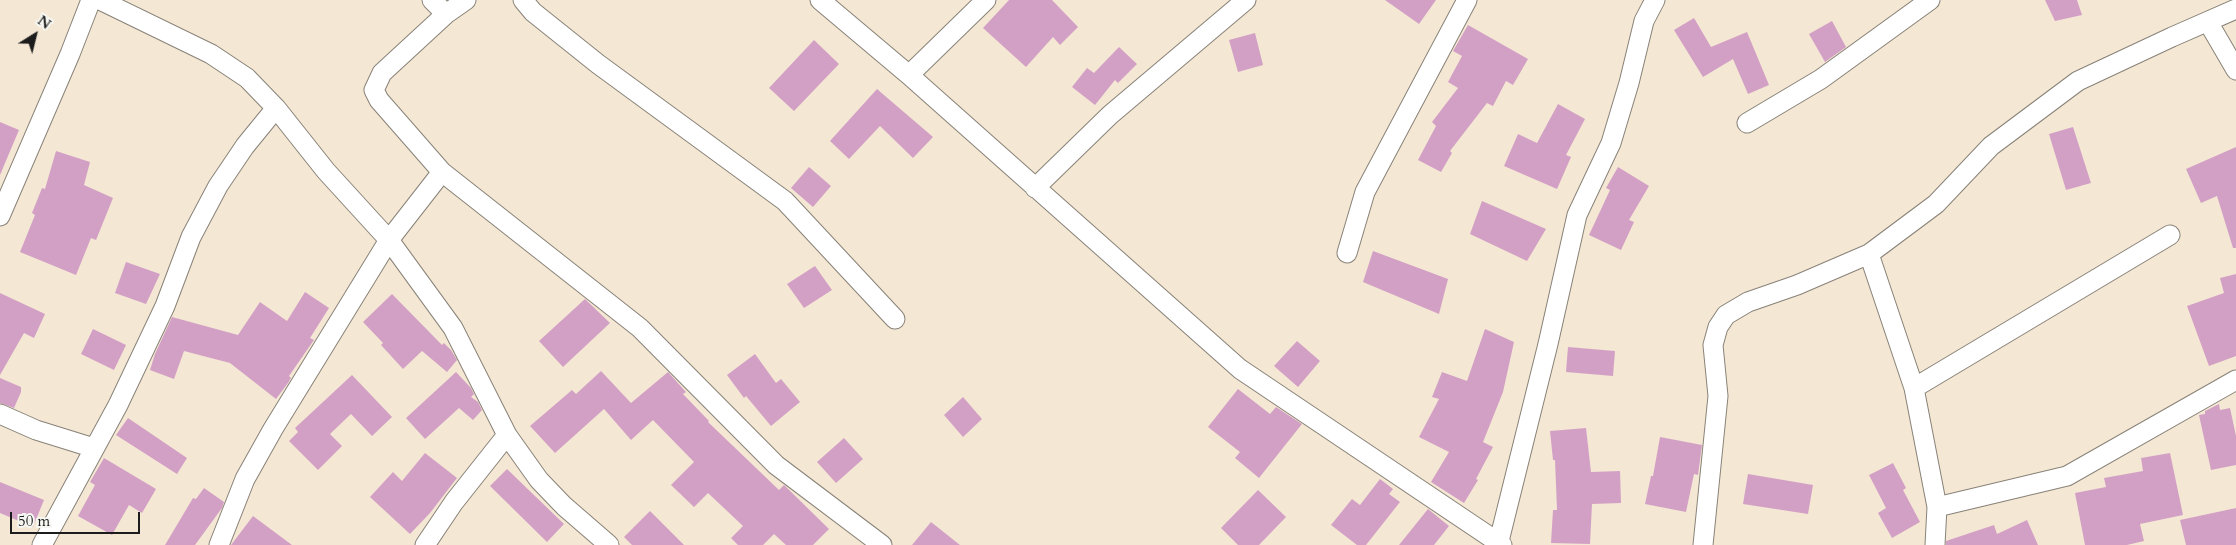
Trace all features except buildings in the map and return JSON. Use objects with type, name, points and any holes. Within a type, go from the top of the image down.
[{"type":"street","points":[[0,216],[70,54],[91,0]]},
{"type":"street","points":[[100,0],[210,54],[247,78],[276,108],[326,171],[389,240],[453,328],[507,435],[539,480],[564,506],[609,545]]},
{"type":"street","points":[[432,0],[446,14]]},
{"type":"street","points":[[466,0],[446,14],[382,73],[374,90],[379,100],[442,172],[640,328],[776,465],[882,545]]},
{"type":"street","points":[[523,0],[533,12],[598,64],[785,201],[895,319]]},
{"type":"street","points":[[820,0],[910,75],[1240,369],[1500,544],[1577,215],[1611,143],[1629,84],[1644,21],[1655,0]]},
{"type":"street","points":[[910,75],[986,0]]},
{"type":"street","points":[[1035,188],[1110,115],[1246,0]]},
{"type":"street","points":[[1346,252],[1365,192],[1401,121],[1467,0]]},
{"type":"street","points":[[1746,123],[1821,79],[1930,0]]},
{"type":"street","points":[[1703,545],[1718,396],[1713,345],[1718,327],[1726,315],[1748,302],[1797,285],[1869,254],[1936,204],[1992,146],[2078,81],[2172,36],[2236,9]]},
{"type":"street","points":[[2208,22],[2236,70]]},
{"type":"street","points":[[42,545],[118,405],[165,306],[191,237],[218,186],[245,146],[276,108]]},
{"type":"street","points":[[219,545],[245,479],[273,430],[389,240],[442,172]]},
{"type":"street","points":[[1914,388],[2170,235]]},
{"type":"street","points":[[1869,254],[1914,388],[1937,507],[1935,545]]},
{"type":"street","points":[[1937,507],[2067,476],[2236,380]]},
{"type":"street","points":[[0,414],[36,430],[94,448]]},
{"type":"street","points":[[425,545],[454,502],[507,435]]}]
